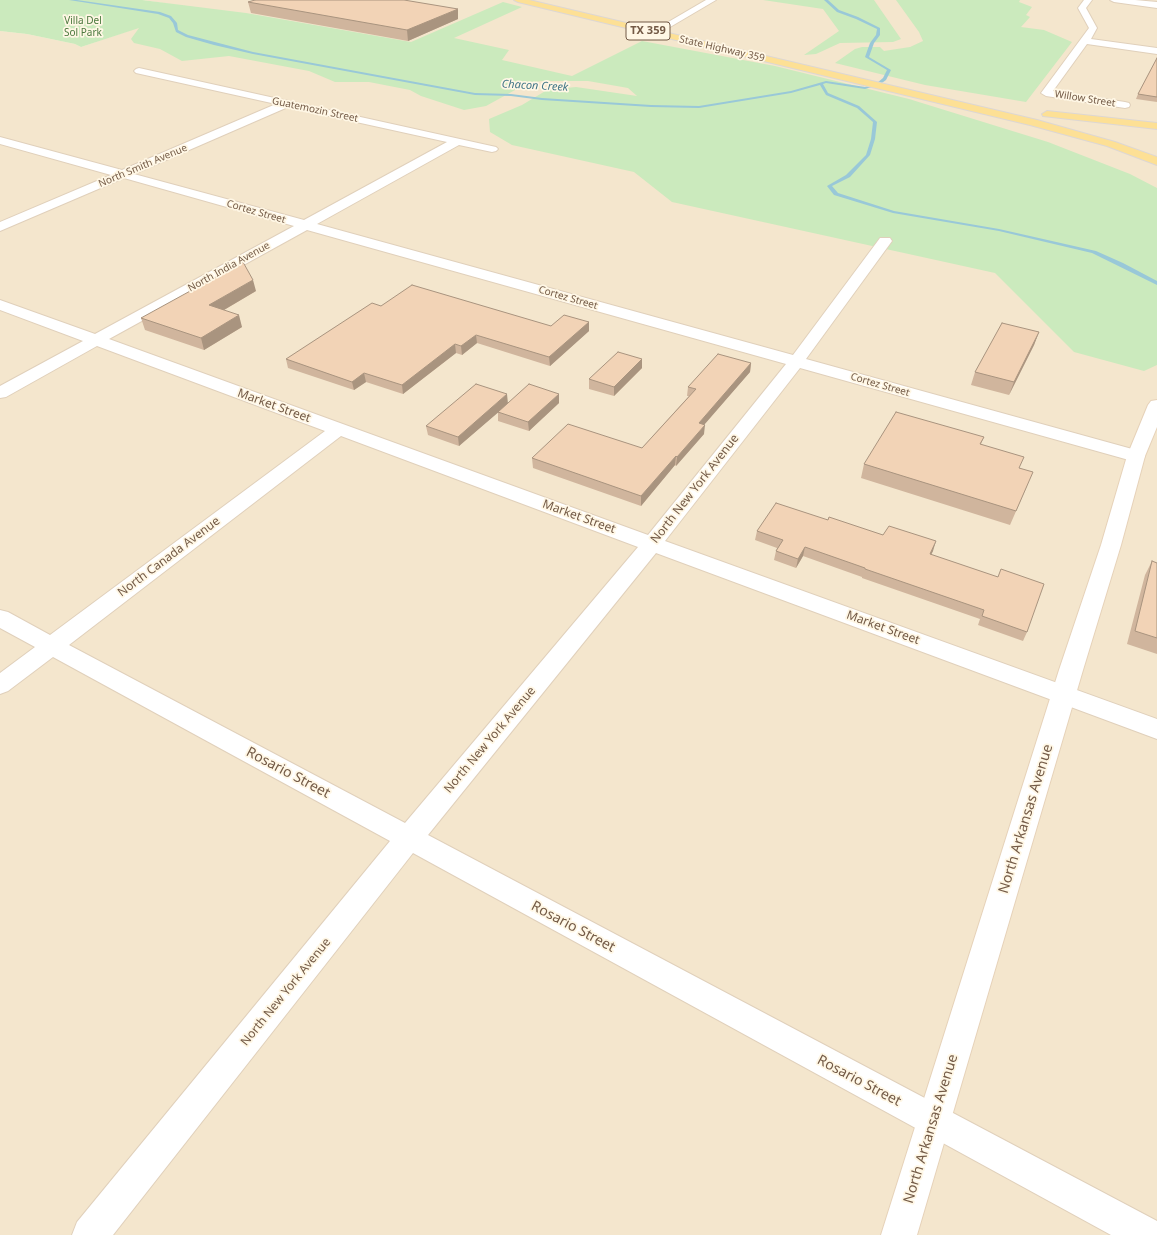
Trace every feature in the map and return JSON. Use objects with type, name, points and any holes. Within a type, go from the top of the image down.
[{"type":"main road","name":"State Highway 359","points":[[518,0],[779,62],[907,90]]},
{"type":"main road","name":"State Highway 359","points":[[546,0],[789,58],[907,90]]},
{"type":"main road","points":[[907,90],[986,100]]},
{"type":"main road","points":[[907,90],[1032,112],[1157,126]]},
{"type":"main road","points":[[907,90],[1023,113],[1086,123],[1157,130]]},
{"type":"main road","points":[[907,90],[1111,144],[1157,161]]},
{"type":"main road","points":[[907,90],[1061,137],[1140,167]]},
{"type":"main road","points":[[1039,108],[1157,118]]},
{"type":"street","points":[[662,28],[712,0]]},
{"type":"street","points":[[1088,0],[1082,8],[1093,28],[1085,41],[1157,51]]},
{"type":"street","points":[[1114,0],[1157,5]]},
{"type":"street","name":"Willow Street","points":[[1085,41],[1046,93],[1125,105]]},
{"type":"street","name":"Guatemozin Street","points":[[139,72],[492,149]]},
{"type":"street","name":"North Smith Avenue","points":[[0,227],[286,104]]},
{"type":"street","name":"Cortez Street","points":[[0,140],[1136,456]]},
{"type":"street","name":"North India Avenue","points":[[0,393],[458,141]]},
{"type":"street","name":"North New York Avenue","points":[[90,1235],[409,838],[652,544],[796,362],[884,241]]},
{"type":"street","name":"Market Street","points":[[0,305],[1157,729]]},
{"type":"street","name":"North Arkansas Avenue","points":[[899,1235],[1063,694],[1111,545],[1136,456],[1157,405]]},
{"type":"street","name":"North Canada Avenue","points":[[0,685],[339,429]]},
{"type":"street","name":"Rosario Street","points":[[0,618],[1147,1235]]},
{"type":"shaded area","points":[[142,0],[1157,0],[1157,1235],[0,1235],[0,31],[27,34],[75,44],[81,47],[170,17],[227,12]]},
{"type":"green space","name":"Villa Del Sol Park","points":[[0,0],[142,0],[246,13],[411,42],[503,2],[522,7],[454,38],[509,50],[502,60],[572,76],[642,41],[775,66],[909,99],[1048,142],[1130,174],[1157,188],[1157,365],[1144,371],[1074,352],[995,273],[672,202],[634,172],[512,145],[490,132],[489,119],[522,105],[547,90],[576,87],[637,96],[628,88],[588,81],[541,81],[526,84],[486,106],[464,110],[421,96],[410,90],[369,82],[335,82],[309,71],[229,56],[182,61],[160,49],[134,43],[131,39],[139,28],[81,47],[75,44],[27,34],[0,31]]},
{"type":"green space","points":[[763,0],[874,0],[901,39],[893,42],[840,43],[816,54],[804,55],[839,31],[823,9]]},
{"type":"green space","points":[[896,0],[1020,0],[1019,2],[1032,7],[1026,15],[1030,17],[1021,27],[1044,30],[1072,42],[1026,102],[925,85],[835,63],[855,49],[862,47],[880,47],[884,51],[910,47],[923,41],[919,32]]},
{"type":"building","points":[[255,0],[404,0],[458,9],[407,30],[248,2]]},
{"type":"building","points":[[1157,58],[1157,97],[1138,94]]},
{"type":"building","points":[[243,262],[253,280],[209,305],[239,315],[201,338],[141,318]]},
{"type":"building","points":[[412,285],[551,326],[564,315],[589,322],[549,357],[476,335],[461,346],[455,344],[402,385],[364,373],[352,382],[286,359],[372,303],[381,306]]},
{"type":"building","points":[[1002,323],[1039,332],[1014,382],[975,372]]},
{"type":"building","points":[[618,352],[642,359],[614,387],[589,379]]},
{"type":"building","points":[[718,354],[751,363],[699,423],[705,425],[641,496],[532,458],[568,424],[642,448],[696,389],[688,387]]},
{"type":"building","points":[[476,384],[507,394],[458,437],[426,426]]},
{"type":"building","points":[[529,384],[559,394],[528,422],[498,412]]},
{"type":"building","points":[[896,412],[984,437],[980,444],[1024,457],[1019,468],[1033,472],[1016,511],[864,464]]},
{"type":"building","points":[[776,503],[828,520],[829,517],[883,535],[889,526],[936,541],[930,554],[998,577],[1001,569],[1044,584],[1027,632],[982,616],[984,610],[805,547],[798,559],[776,551],[783,540],[757,531]]},
{"type":"building","points":[[1152,561],[1157,563],[1157,638],[1135,631]]},
{"type":"waterway","name":"Chacon Creek","points":[[71,0],[159,13],[170,17],[175,23],[177,31],[187,36],[214,44],[253,53],[475,94],[511,95],[542,99],[651,106],[699,107],[791,92],[826,82],[865,88],[878,84],[885,79],[889,70],[867,57],[872,43],[878,35],[879,29],[857,18],[838,11],[826,0]]},
{"type":"waterway","points":[[821,84],[827,94],[858,107],[875,122],[873,139],[868,155],[848,176],[829,186],[836,194],[893,212],[999,230],[1094,252],[1157,283]]}]
